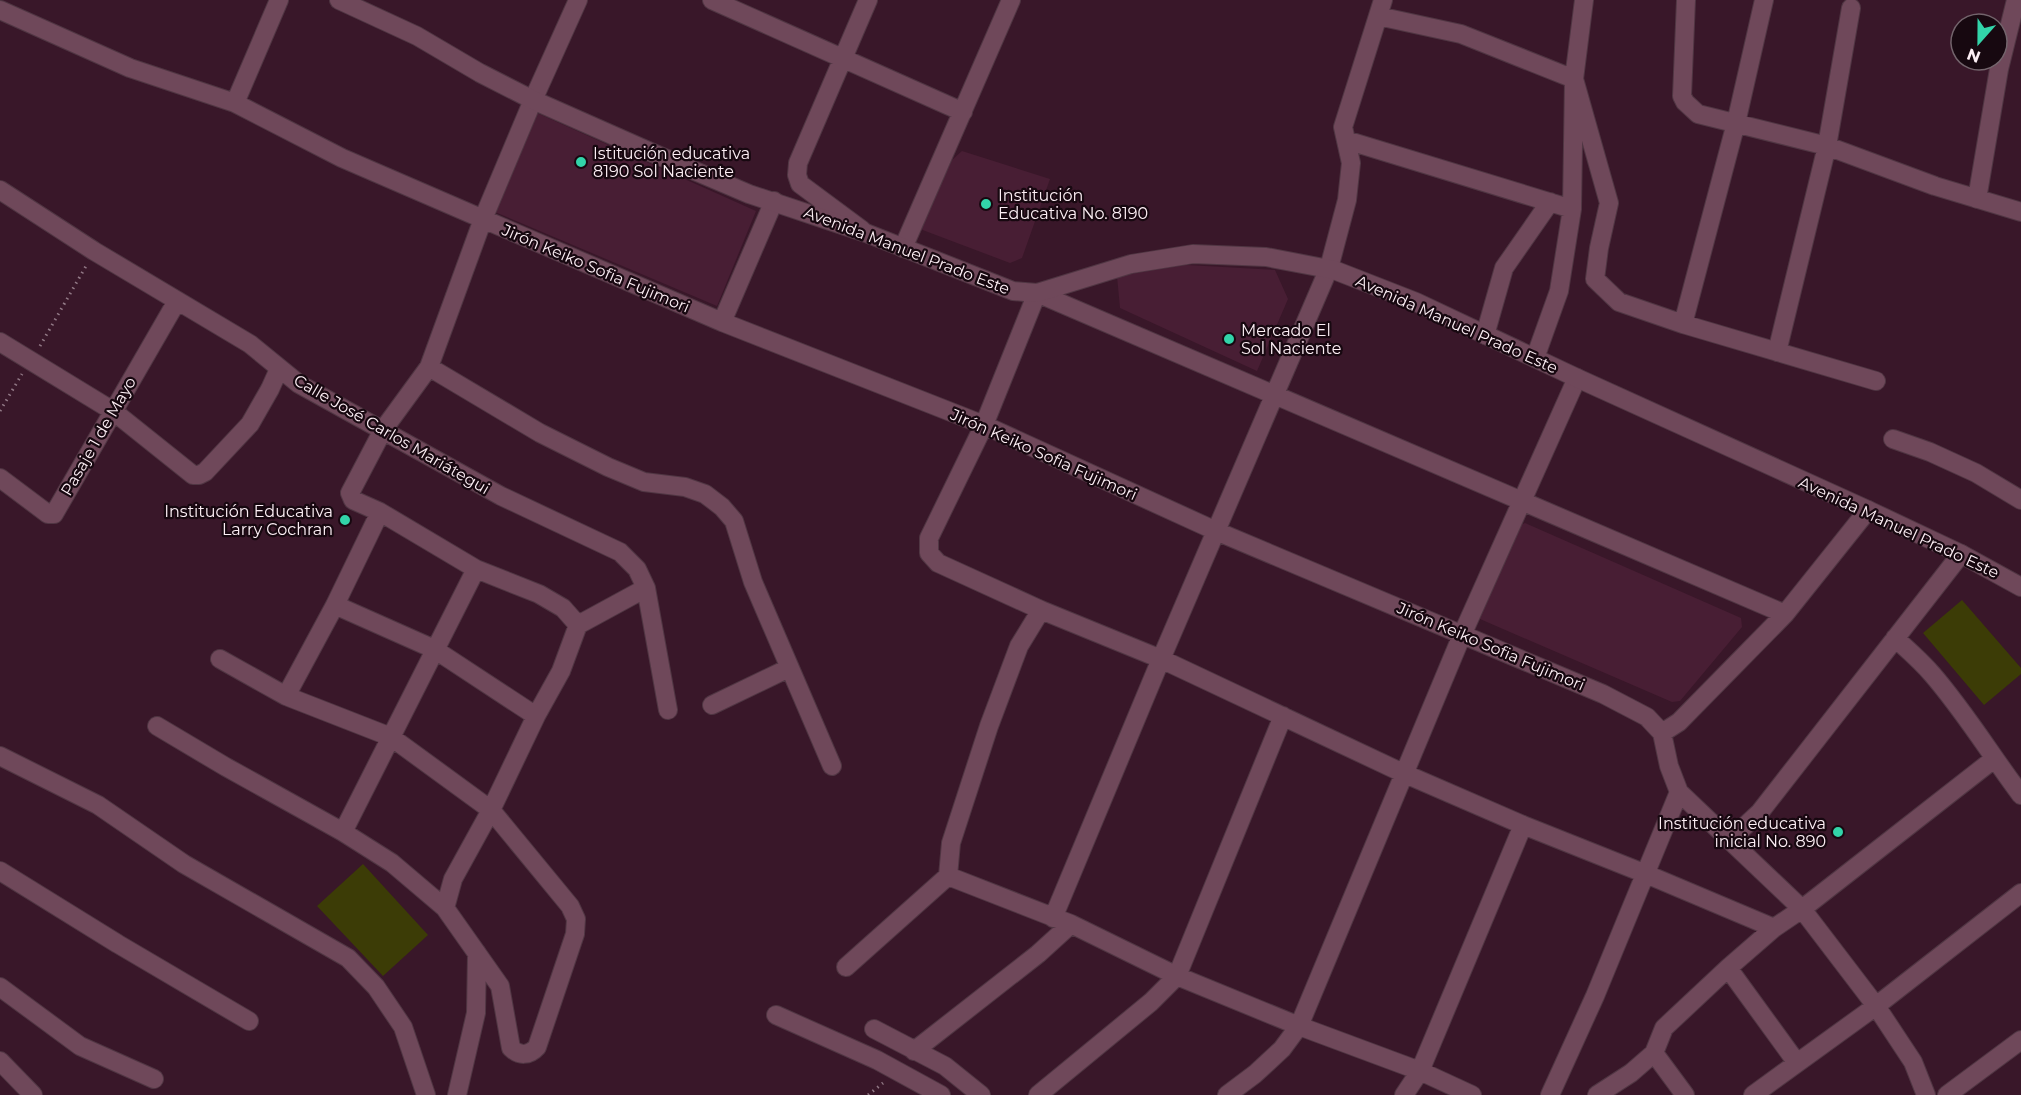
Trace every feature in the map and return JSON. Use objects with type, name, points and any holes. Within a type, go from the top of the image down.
[{"type":"street","points":[[235,104],[279,0]]},
{"type":"street","name":"Avenida Manuel Prado Este","points":[[339,0],[417,36],[480,73],[533,100],[718,181],[866,233],[1013,291],[1037,293],[1131,264],[1193,254],[1266,257],[1329,268],[1416,302],[1868,510],[1961,554],[2021,587]]},
{"type":"street","points":[[578,0],[483,219],[429,367],[383,430],[350,495],[353,500],[380,512],[476,569],[539,594],[563,608],[578,625]]},
{"type":"street","points":[[712,0],[963,112]]},
{"type":"street","points":[[866,233],[800,184],[797,175],[798,164],[868,0]]},
{"type":"street","points":[[903,248],[1011,0]]},
{"type":"street","points":[[1535,358],[1559,291],[1572,209],[1574,79],[1584,0]]},
{"type":"street","points":[[1686,0],[1682,96],[1698,114],[1827,146],[1935,186],[2021,212]]},
{"type":"street","points":[[1683,324],[1736,123],[1764,0]]},
{"type":"street","points":[[1977,199],[1999,69],[2016,0]]},
{"type":"street","name":"Jirón Keiko Sofia Fujimori","points":[[4,7],[130,68],[235,104],[342,159],[722,322],[984,425],[1216,531],[1603,694],[1647,717],[1662,733]]},
{"type":"street","points":[[1053,918],[1161,659],[1329,268],[1347,200],[1351,163],[1343,127],[1380,8],[1461,34],[1574,79]]},
{"type":"street","points":[[1777,352],[1827,146],[1851,8]]},
{"type":"street","points":[[1574,79],[1609,202],[1599,248],[1596,279],[1619,302],[1683,324],[1876,381]]},
{"type":"street","points":[[1346,140],[1572,209]]},
{"type":"street","name":"Calle José Carlos Mariátegui","points":[[0,190],[94,251],[250,344],[299,384],[501,496],[620,552],[637,569],[646,588],[668,710]]},
{"type":"street","points":[[722,322],[774,201]]},
{"type":"street","points":[[1485,334],[1503,268],[1550,202]]},
{"type":"street","points":[[1774,928],[1403,773],[1161,659],[1041,610],[938,564],[929,553],[929,538],[984,425],[1037,293],[1275,394],[1521,503],[1785,614]]},
{"type":"street","name":"Pasaje 1 de Mayo","points":[[0,478],[48,514],[54,514],[177,301]]},
{"type":"street","points":[[0,342],[113,411],[193,475],[205,472],[250,424],[279,369]]},
{"type":"street","points":[[429,367],[540,433],[608,467],[644,482],[685,487],[705,494],[722,507],[734,521],[753,582],[832,766]]},
{"type":"street","points":[[1227,1095],[1282,1049],[1299,1026],[1462,635],[1577,378]]},
{"type":"street","points":[[1893,439],[1930,452],[1976,473],[2021,500]]},
{"type":"street","points":[[1868,510],[1785,614],[1679,722],[1662,733],[1669,766],[1679,792],[1802,909],[1876,1006],[1913,1062],[1926,1095]]},
{"type":"street","points":[[286,696],[335,605],[380,512]]},
{"type":"street","points":[[1731,839],[1760,812],[1961,554]]},
{"type":"street","points":[[343,832],[476,569]]},
{"type":"street","points":[[446,908],[453,879],[491,810],[536,716],[561,671],[578,625],[646,588]]},
{"type":"street","points":[[335,605],[434,649],[536,716]]},
{"type":"street","points":[[846,967],[948,876],[951,843],[989,726],[1019,646],[1041,610]]},
{"type":"street","points":[[1895,638],[1931,672],[1953,699],[2021,795]]},
{"type":"street","points":[[157,726],[343,832],[392,863],[446,908],[500,986],[511,1048],[522,1054],[533,1052],[537,1047],[575,934],[576,919],[570,906],[491,810],[391,737],[286,696],[220,659]]},
{"type":"street","points":[[712,705],[789,668]]},
{"type":"street","points":[[1038,1095],[1151,1002],[1178,976],[1282,716]]},
{"type":"street","points":[[0,756],[98,806],[184,864],[348,958],[376,987],[403,1027],[426,1095]]},
{"type":"street","points":[[1597,1095],[1631,1073],[1654,1053],[1664,1028],[1774,928],[1802,909],[1994,759]]},
{"type":"street","points":[[1550,1095],[1595,996],[1679,792]]},
{"type":"street","points":[[1404,1095],[1420,1071],[1523,825]]},
{"type":"street","points":[[0,871],[117,944],[249,1021]]},
{"type":"street","points":[[948,876],[1071,924],[1178,976],[1299,1026],[1420,1071],[1472,1095]]},
{"type":"street","points":[[1753,1095],[1876,1006],[2021,893]]},
{"type":"street","points":[[914,1051],[1038,954],[1071,924]]},
{"type":"street","points":[[457,1095],[476,1013],[477,952]]},
{"type":"street","points":[[1728,968],[1797,1064]]},
{"type":"street","points":[[0,987],[80,1046],[154,1079]]},
{"type":"street","points":[[776,1015],[877,1060],[941,1095]]},
{"type":"street","points":[[874,1029],[945,1066],[981,1095]]},
{"type":"street","points":[[1947,1095],[2021,1040]]},
{"type":"street","points":[[1654,1053],[1685,1095]]},
{"type":"street","points":[[0,1061],[33,1095]]},
{"type":"path","points":[[0,411],[94,251]]},
{"type":"shaded area","name":"Istitución educativa 8190 Sol Naciente","points":[[537,113],[756,211],[717,306],[495,212]]},
{"type":"shaded area","name":"Institución Educativa No. 8190","points":[[962,151],[1050,179],[1022,258],[1010,263],[920,229],[952,160]]},
{"type":"shaded area","name":"Mercado El Sol Naciente","points":[[1169,264],[1275,270],[1288,299],[1257,371],[1120,308],[1117,276]]},
{"type":"shaded area","points":[[1525,523],[1741,618],[1742,627],[1680,701],[1672,702],[1480,619],[1479,611],[1517,526]]},
{"type":"shaded area","points":[[1962,600],[2021,668],[2021,674],[1984,705],[1923,633]]},
{"type":"shaded area","points":[[363,864],[428,935],[383,976],[317,906]]},
{"type":"place","name":"Istitución educativa 8190 Sol Naciente","points":[[581,162]]},
{"type":"place","name":"Institución Educativa No. 8190","points":[[986,204]]},
{"type":"place","name":"Mercado El Sol Naciente","points":[[1229,339]]},
{"type":"place","name":"Institución Educativa Larry Cochran","points":[[345,520]]},
{"type":"place","name":"Institución educativa inicial No. 890","points":[[1838,832]]}]
